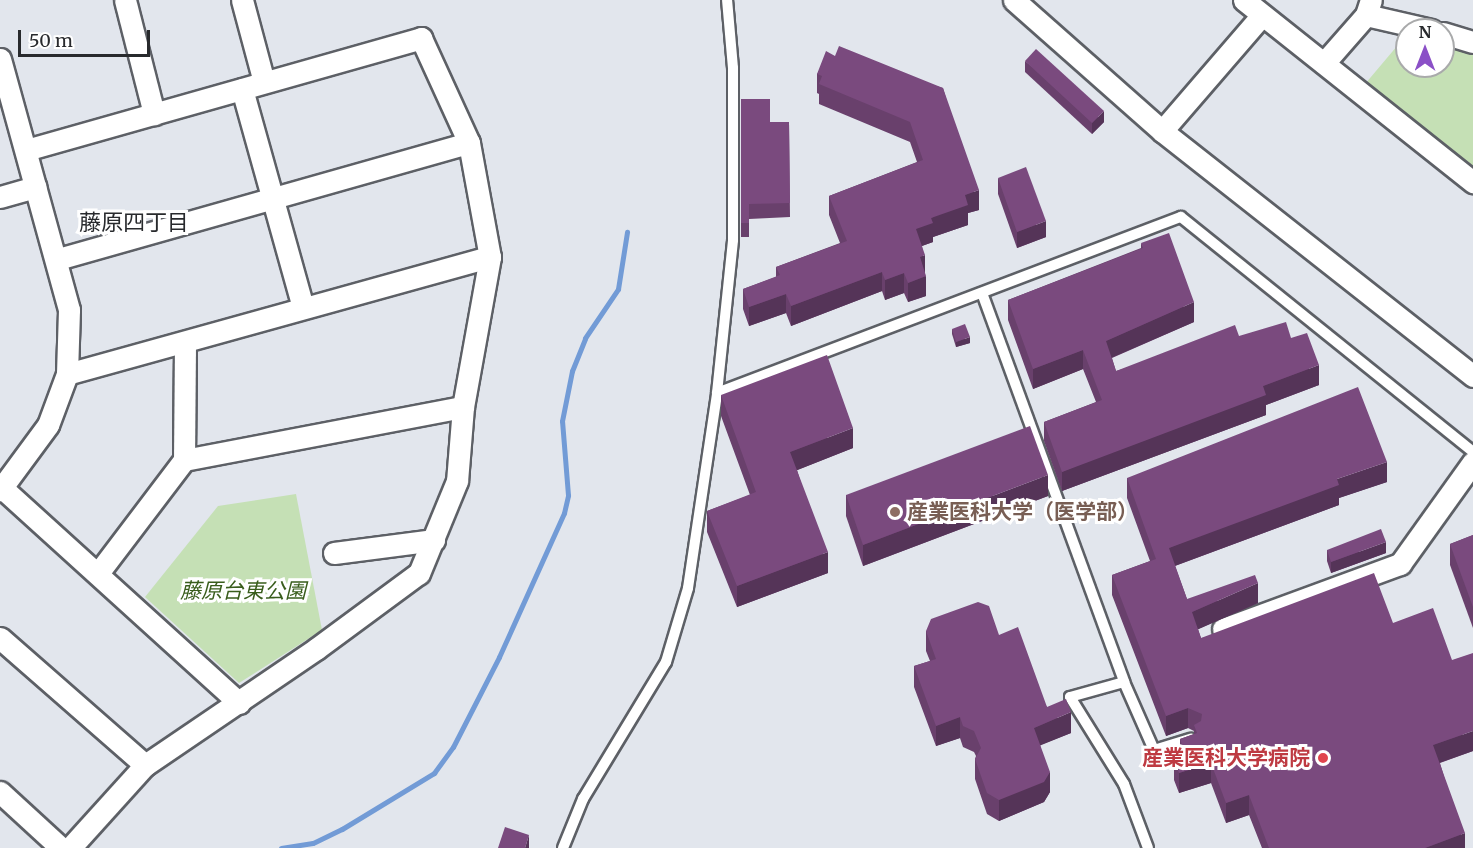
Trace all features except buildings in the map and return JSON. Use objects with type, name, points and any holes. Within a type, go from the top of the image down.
[{"type":"street","points":[[125,0],[154,114]]},
{"type":"street","points":[[242,0],[264,82]]},
{"type":"street","points":[[1014,0],[1162,131],[1473,376]]},
{"type":"street","points":[[1244,0],[1473,182]]},
{"type":"street","points":[[1324,63],[1368,7],[1398,18]]},
{"type":"street","points":[[1162,131],[1263,15]]},
{"type":"street","points":[[1455,37],[1473,42]]},
{"type":"street","points":[[26,150],[421,38],[469,143],[490,257],[463,407],[457,481],[419,573],[239,703],[145,765],[70,848]]},
{"type":"street","points":[[2,72],[58,259],[69,310],[67,374],[48,425],[1,488],[99,572],[239,703]]},
{"type":"street","points":[[242,89],[303,307]]},
{"type":"street","points":[[58,259],[469,143]]},
{"type":"street","points":[[0,197],[36,187]]},
{"type":"street","points":[[67,374],[490,257]]},
{"type":"street","points":[[99,572],[184,460],[185,343]]},
{"type":"street","points":[[184,460],[463,407]]},
{"type":"street","points":[[1223,629],[1400,564],[1473,462]]},
{"type":"street","points":[[334,553],[434,540]]},
{"type":"street","points":[[0,639],[145,765]]},
{"type":"street","points":[[0,792],[61,848]]},
{"type":"lane","points":[[563,848],[583,799],[666,662],[688,588],[717,393],[734,240],[733,68],[727,0]]},
{"type":"lane","points":[[717,393],[1181,217],[1473,452]]},
{"type":"lane","points":[[982,293],[1124,682],[1154,750],[1195,738]]},
{"type":"lane","points":[[1124,682],[1070,697],[1124,784],[1148,848]]},
{"type":"green space","points":[[1455,46],[1473,51],[1473,171],[1365,84],[1395,48],[1395,78],[1455,78]]},
{"type":"green space","name":"藤原台東公園","points":[[296,494],[322,630],[239,683],[145,597],[218,506]]},
{"type":"waterway","points":[[281,848],[313,843],[342,829],[434,773],[453,747],[499,657],[564,513],[568,495],[562,421],[572,371],[585,338],[618,289],[627,232]]},
{"type":"place","name":"産業医科大学（医学部）","points":[[895,512]]},
{"type":"place","name":"産業医科大学病院","points":[[1323,758]]},
{"type":"district","name":"藤原四丁目","points":[[134,223]]}]
